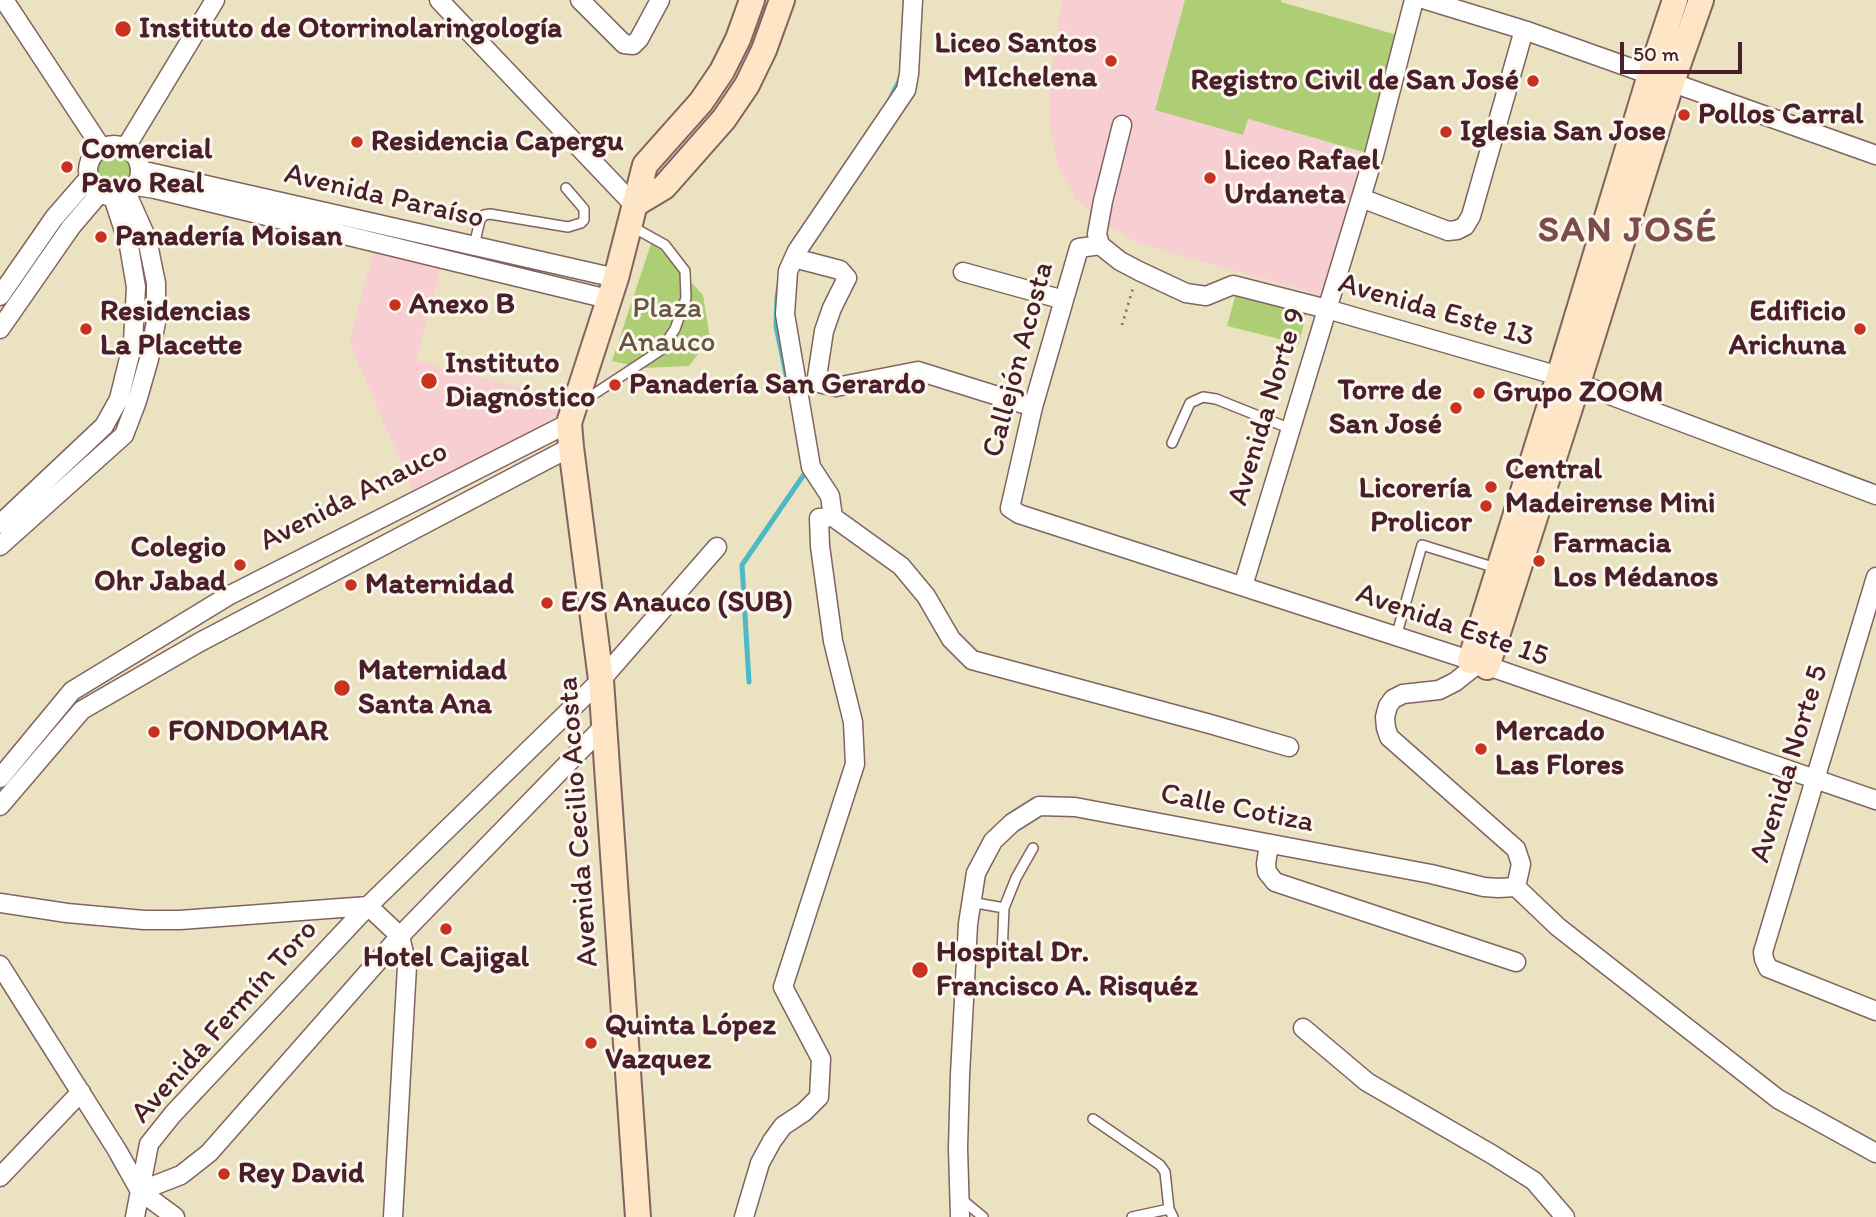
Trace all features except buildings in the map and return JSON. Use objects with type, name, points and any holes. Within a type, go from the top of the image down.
[{"type":"main road","points":[[572,415],[612,288],[645,164],[701,102],[722,71],[738,39],[752,0]]},
{"type":"main road","points":[[632,215],[664,187],[724,120],[747,85],[764,50],[782,0]]},
{"type":"main road","points":[[1478,664],[1660,79],[1675,0]]},
{"type":"main road","points":[[1660,79],[1701,0]]},
{"type":"main road","points":[[1478,664],[1503,571],[1569,377]]},
{"type":"main road","name":"Avenida Cecilio Acosta","points":[[572,415],[571,447],[601,680],[638,1217]]},
{"type":"street","points":[[4,0],[101,147]]},
{"type":"street","points":[[126,147],[215,0]]},
{"type":"street","points":[[439,0],[459,9],[632,215]]},
{"type":"street","points":[[580,0],[624,44],[633,45],[639,40],[660,0]]},
{"type":"street","points":[[833,517],[830,496],[811,467],[785,314],[785,290],[788,271],[797,251],[906,90],[913,0]]},
{"type":"street","name":"Avenida Norte 9","points":[[1243,586],[1374,155],[1414,0]]},
{"type":"street","points":[[1426,0],[1524,30],[1876,155]]},
{"type":"street","points":[[1360,198],[1448,231],[1465,226],[1471,216],[1524,30]]},
{"type":"street","points":[[1100,245],[1097,234],[1101,212],[1122,125]]},
{"type":"street","points":[[0,524],[104,426],[119,399],[133,342],[135,287],[123,188],[136,157],[126,147],[116,144],[101,147],[94,152],[88,163],[88,179],[95,190],[123,188]]},
{"type":"street","points":[[0,296],[54,218],[88,179]]},
{"type":"street","points":[[0,329],[71,227],[123,188]]},
{"type":"street","points":[[0,546],[124,435],[137,401],[156,322],[156,283],[147,239],[123,188]]},
{"type":"street","name":"Avenida Paraíso","points":[[123,188],[474,246],[612,288]]},
{"type":"street","name":"Avenida Paraíso","points":[[123,188],[155,189],[612,288]]},
{"type":"street","name":"Avenida Este 13","points":[[1100,245],[1120,261],[1186,293],[1206,296],[1233,285],[1569,377],[1876,495]]},
{"type":"street","name":"Callejón Acosta","points":[[1010,508],[1033,407],[1079,248],[1100,245]]},
{"type":"street","points":[[794,258],[840,270],[847,278],[832,307],[824,331],[817,377],[820,383],[836,387],[918,371],[1033,407]]},
{"type":"street","points":[[963,272],[1064,300]]},
{"type":"street","name":"Avenida Anauco","points":[[0,778],[72,691],[228,596],[572,415]]},
{"type":"street","name":"Avenida Anauco","points":[[0,806],[82,710],[241,621],[571,447]]},
{"type":"street","name":"Avenida Este 15","points":[[1010,508],[1042,523],[1396,636],[1876,800]]},
{"type":"street","points":[[744,1217],[760,1163],[772,1141],[783,1126],[804,1112],[819,1097],[821,1059],[783,987],[855,764],[853,722],[833,641],[820,546],[819,518],[833,517],[901,566],[926,596],[951,639],[972,660],[1289,747]]},
{"type":"street","name":"Avenida Fermín Toro","points":[[135,1217],[149,1144],[173,1114],[368,906],[601,680],[717,547]]},
{"type":"street","name":"Avenida Norte 5","points":[[1876,577],[1763,952],[1768,968],[1876,1011]]},
{"type":"street","points":[[228,596],[241,621]]},
{"type":"street","points":[[1478,664],[1455,682],[1439,690],[1403,694],[1393,699],[1385,717],[1389,737],[1516,849],[1521,864],[1516,887],[1558,927],[1778,1099],[1876,1153]]},
{"type":"street","points":[[140,1191],[181,1175],[209,1153],[400,936],[604,726]]},
{"type":"street","name":"Calle Cotiza","points":[[960,1217],[958,1148],[961,1061],[968,924],[976,873],[993,841],[1012,823],[1039,806],[1075,807],[1431,874],[1484,887],[1516,887]]},
{"type":"street","points":[[1269,844],[1267,872],[1275,882],[1516,962]]},
{"type":"street","points":[[0,903],[67,913],[145,920],[180,920],[368,906],[400,936],[407,966],[393,1217]]},
{"type":"street","points":[[0,965],[140,1191],[175,1217]]},
{"type":"street","points":[[1303,1028],[1367,1082],[1534,1181],[1566,1217]]},
{"type":"street","points":[[0,1177],[81,1092]]},
{"type":"lane","points":[[474,246],[480,220],[484,215],[568,227],[581,223],[584,220],[584,209],[566,188]]},
{"type":"lane","points":[[572,415],[661,350],[675,329],[686,298],[685,271],[665,245],[632,215]]},
{"type":"lane","points":[[1172,443],[1189,403],[1203,397],[1216,399],[1291,429]]},
{"type":"lane","points":[[1396,636],[1422,545],[1503,571]]},
{"type":"lane","points":[[1002,955],[1004,908],[1016,878],[1033,848]]},
{"type":"lane","points":[[971,902],[1004,908]]},
{"type":"lane","points":[[1093,1119],[1160,1165],[1165,1172],[1171,1213],[1132,1217]]},
{"type":"lane","points":[[958,1197],[983,1217]]},
{"type":"path","points":[[1122,326],[1139,271]]},
{"type":"shaded area","name":"Liceo Rafael Urdaneta","points":[[1062,0],[1185,0],[1177,35],[1242,135],[1247,119],[1363,152],[1321,295],[1136,243],[1104,224],[1076,200],[1057,164],[1050,127],[1049,87]]},
{"type":"shaded area","name":"Instituto Diagnóstico","points":[[374,250],[441,267],[416,360],[568,401],[550,422],[413,490],[349,342]]},
{"type":"green space","points":[[1185,0],[1281,0],[1404,37],[1374,155],[1248,119],[1243,135],[1155,110]]},
{"type":"green space","points":[[112,148],[127,152],[136,164],[135,180],[117,194],[96,186],[90,173],[93,159],[98,153]]},
{"type":"green space","name":"Plaza Anauco","points":[[652,241],[703,295],[710,338],[689,366],[643,368],[612,361]]},
{"type":"green space","points":[[1236,293],[1307,311],[1299,344],[1227,326]]},
{"type":"waterway","points":[[891,97],[901,77]]},
{"type":"waterway","points":[[779,285],[776,326],[789,389]]},
{"type":"waterway","points":[[749,682],[742,565],[807,470]]},
{"type":"place","name":"Instituto de Otorrinolaringología","points":[[123,29]]},
{"type":"place","name":"Liceo Santos MIchelena","points":[[1111,61]]},
{"type":"place","name":"Registro Civil de San José","points":[[1533,81]]},
{"type":"place","name":"Pollos Carral","points":[[1684,115]]},
{"type":"place","name":"Iglesia San Jose","points":[[1446,132]]},
{"type":"place","name":"Residencia Capergu","points":[[357,142]]},
{"type":"place","name":"Comercial Pavo Real","points":[[67,167]]},
{"type":"place","name":"Liceo Rafael Urdaneta","points":[[1210,178]]},
{"type":"place","name":"Panadería Moisan","points":[[101,237]]},
{"type":"place","name":"Anexo B","points":[[395,305]]},
{"type":"place","name":"Residencias La Placette","points":[[86,329]]},
{"type":"place","name":"Edificio Arichuna","points":[[1860,329]]},
{"type":"place","name":"Instituto Diagnóstico","points":[[429,381]]},
{"type":"place","name":"Panadería San Gerardo","points":[[615,385]]},
{"type":"place","name":"Grupo ZOOM","points":[[1479,393]]},
{"type":"place","name":"Torre de San José","points":[[1456,408]]},
{"type":"place","name":"Central Madeirense Mini","points":[[1491,487]]},
{"type":"place","name":"Licorería Prolicor","points":[[1486,506]]},
{"type":"place","name":"Farmacia Los Médanos","points":[[1539,561]]},
{"type":"place","name":"Colegio Ohr Jabad","points":[[240,565]]},
{"type":"place","name":"Maternidad","points":[[351,585]]},
{"type":"place","name":"E/S Anauco (SUB)","points":[[547,603]]},
{"type":"place","name":"Maternidad Santa Ana","points":[[342,688]]},
{"type":"place","name":"FONDOMAR","points":[[154,732]]},
{"type":"place","name":"Mercado Las Flores","points":[[1481,749]]},
{"type":"place","name":"Hotel Cajigal","points":[[446,929]]},
{"type":"place","name":"Hospital Dr. Francisco A. Risquéz","points":[[920,970]]},
{"type":"place","name":"Quinta López Vazquez","points":[[591,1043]]},
{"type":"place","name":"Rey David","points":[[224,1174]]},
{"type":"district","name":"SAN JOSÉ","points":[[1628,232]]}]
